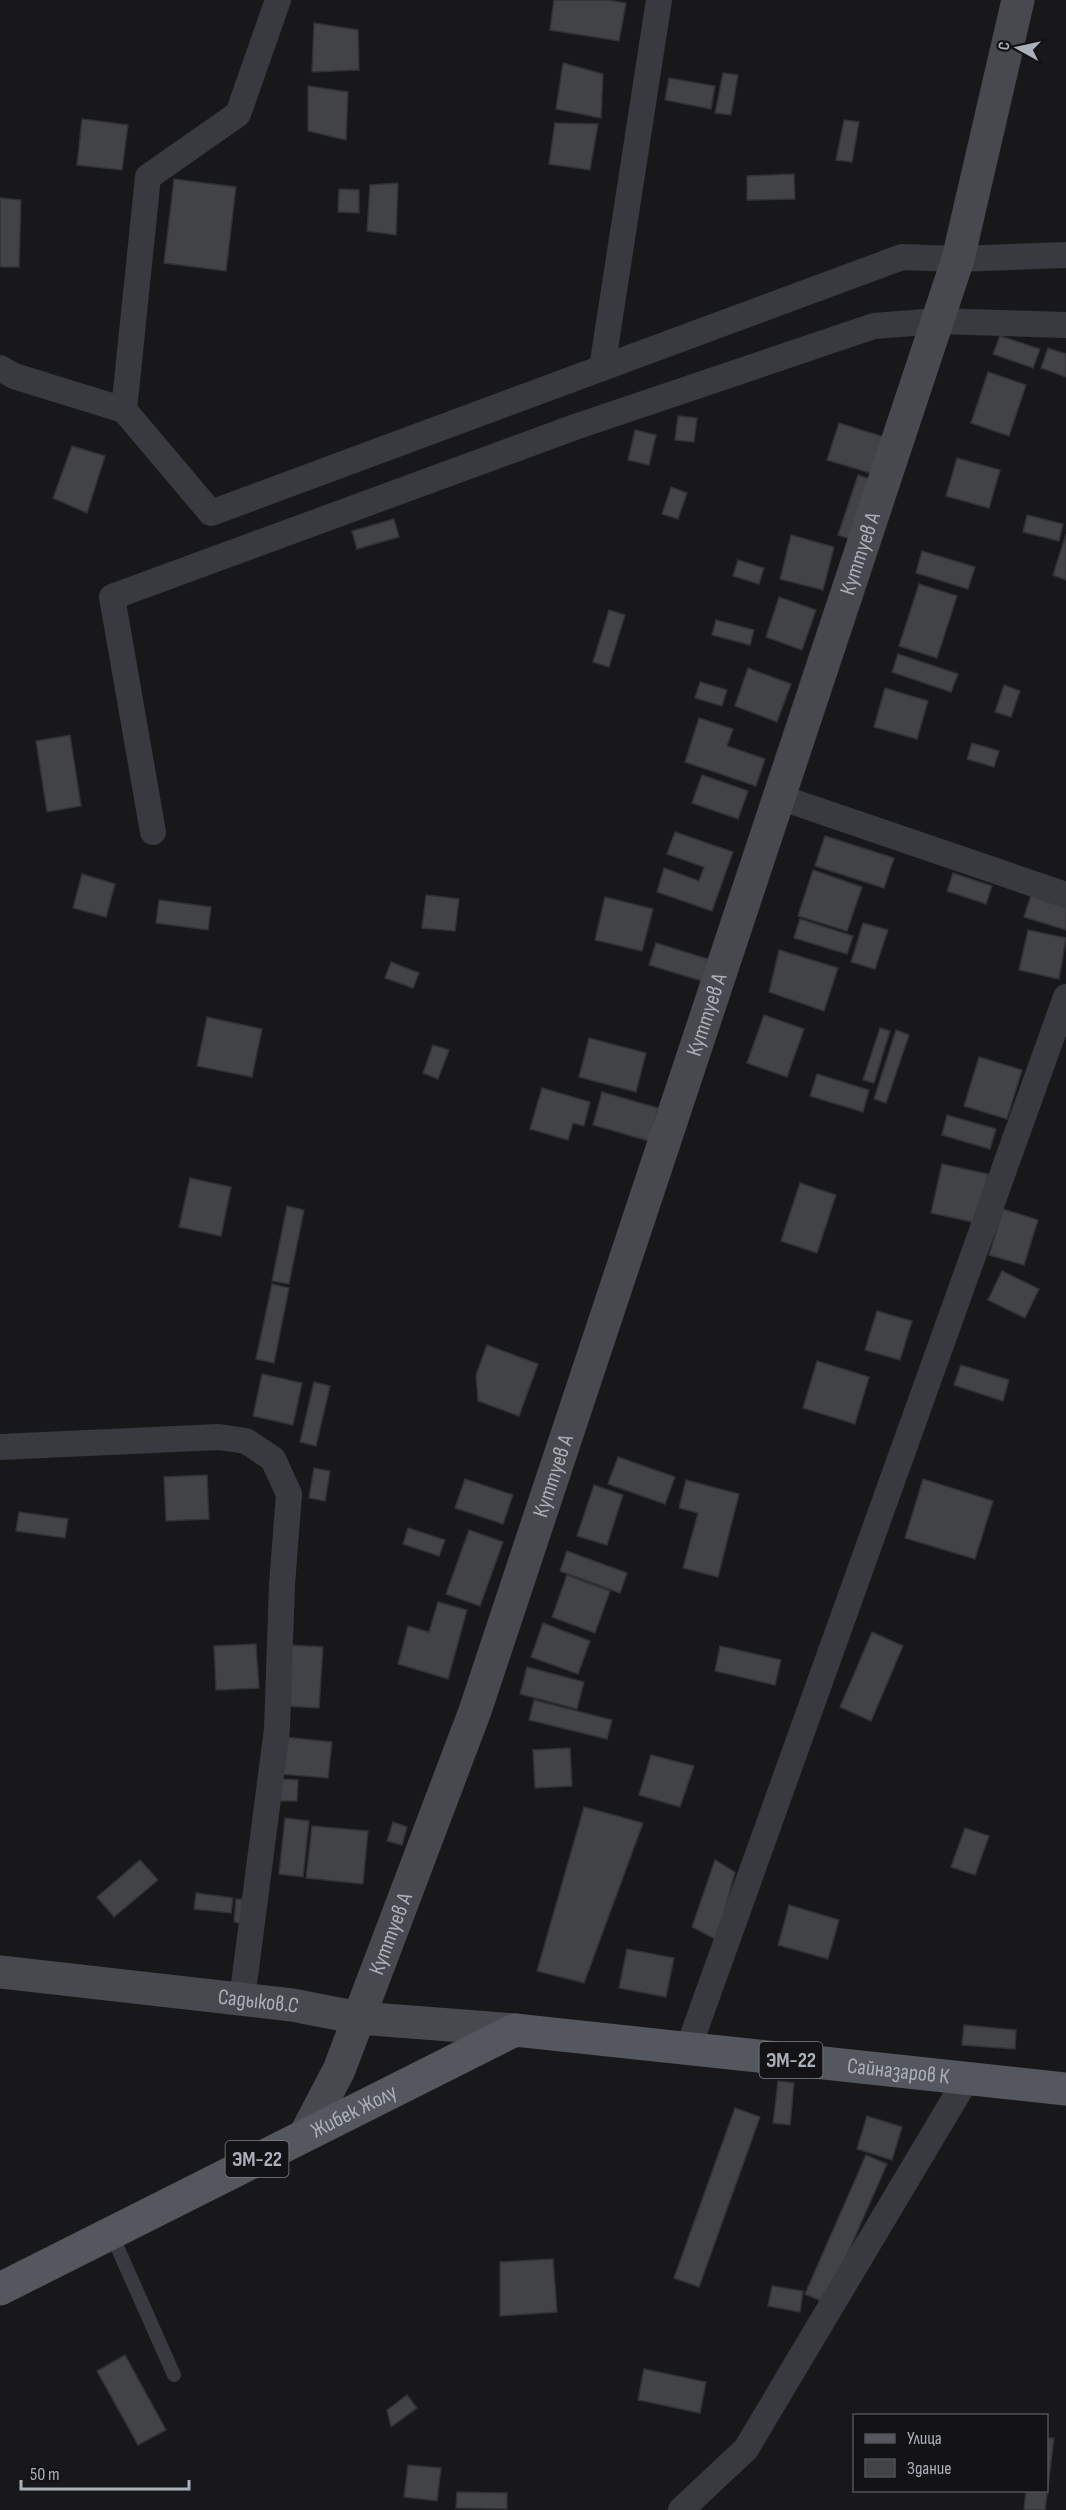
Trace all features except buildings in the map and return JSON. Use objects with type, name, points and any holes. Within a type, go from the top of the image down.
[{"type":"main road","name":"Сайназаров К","points":[[515,2030],[1066,2089]]},
{"type":"main road","name":"Жибек Жолу","points":[[0,2289],[515,2030]]},
{"type":"street","points":[[124,410],[148,177],[238,114],[278,0]]},
{"type":"street","points":[[602,368],[658,0]]},
{"type":"street","name":"Куттуев А","points":[[305,2135],[339,2070],[475,1711],[958,259],[1018,0]]},
{"type":"street","points":[[0,368],[14,376],[124,410],[211,513],[902,257],[958,259],[1066,255]]},
{"type":"street","points":[[153,832],[112,597],[575,427],[874,326],[938,321],[1066,325]]},
{"type":"street","points":[[779,797],[1066,895]]},
{"type":"street","points":[[688,2049],[1066,997]]},
{"type":"street","points":[[0,1447],[219,1437],[246,1441],[273,1459],[289,1494],[282,1585],[277,1729],[244,1984],[239,1999]]},
{"type":"street","name":"Садыков.С","points":[[0,1972],[292,2005],[359,2018],[515,2030]]},
{"type":"street","points":[[681,2510],[746,2450],[967,2078]]},
{"type":"lane","points":[[111,2233],[174,2375]]}]
